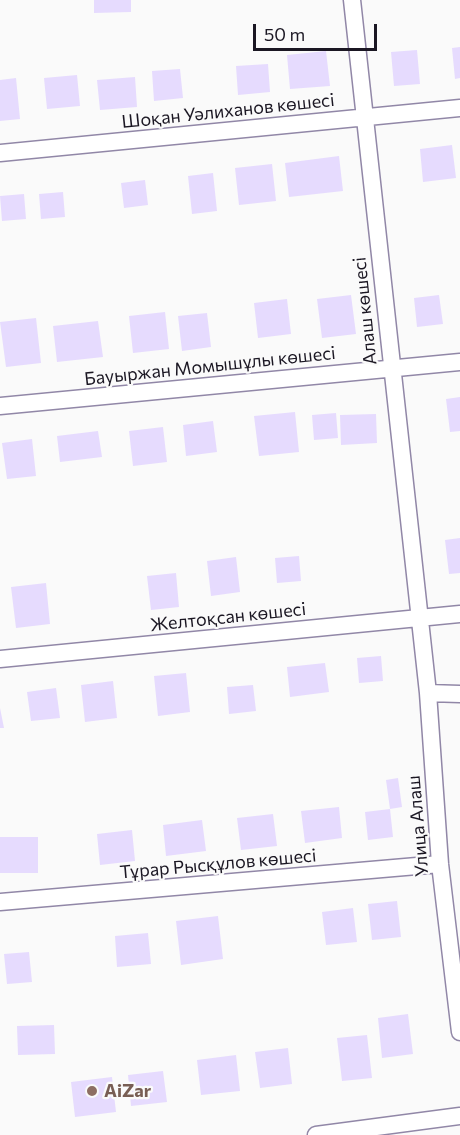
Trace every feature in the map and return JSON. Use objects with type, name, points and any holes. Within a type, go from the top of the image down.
[{"type":"street","name":"Алаш көшесі","points":[[352,0],[419,617]]},
{"type":"street","name":"Шоқан Уәлиханов көшесі","points":[[0,153],[460,108]]},
{"type":"street","name":"Бауыржан Момышұлы көшесі","points":[[0,406],[460,362]]},
{"type":"street","name":"Желтоқсан көшесі","points":[[0,659],[460,614]]},
{"type":"street","name":"Улица Алаш","points":[[419,617],[428,693],[440,864],[460,1032]]},
{"type":"street","points":[[428,693],[460,694]]},
{"type":"street","name":"Тұрар Рысқұлов көшесі","points":[[0,902],[440,864]]},
{"type":"street","points":[[316,1135],[460,1116]]},
{"type":"building","points":[[94,0],[131,0],[131,12],[94,13]]},
{"type":"building","points":[[460,47],[460,78],[455,79],[452,48]]},
{"type":"building","points":[[417,50],[420,84],[394,86],[391,52]]},
{"type":"building","points":[[326,51],[330,86],[290,89],[287,55]]},
{"type":"building","points":[[268,64],[270,92],[238,95],[236,66]]},
{"type":"building","points":[[180,69],[183,98],[154,101],[152,71]]},
{"type":"building","points":[[77,75],[80,106],[47,109],[44,78]]},
{"type":"building","points":[[135,77],[137,107],[100,110],[97,80]]},
{"type":"building","points":[[16,78],[20,119],[0,121],[0,80]]},
{"type":"building","points":[[452,145],[456,178],[423,182],[420,149]]},
{"type":"building","points":[[339,156],[343,191],[289,197],[285,163]]},
{"type":"building","points":[[272,164],[276,201],[239,205],[235,168]]},
{"type":"building","points":[[213,173],[217,211],[192,214],[188,176]]},
{"type":"building","points":[[145,180],[148,205],[124,208],[121,183]]},
{"type":"building","points":[[63,192],[65,217],[41,219],[39,194]]},
{"type":"building","points":[[24,194],[26,219],[2,221],[0,196]]},
{"type":"building","points":[[351,295],[356,334],[322,338],[317,299]]},
{"type":"building","points":[[439,295],[443,324],[417,327],[414,298]]},
{"type":"building","points":[[287,299],[291,334],[258,338],[254,303]]},
{"type":"building","points":[[165,312],[169,349],[133,353],[129,316]]},
{"type":"building","points":[[207,313],[211,347],[182,351],[178,316]]},
{"type":"building","points":[[36,318],[41,363],[6,367],[0,322]]},
{"type":"building","points":[[98,321],[103,357],[57,362],[53,326]]},
{"type":"building","points":[[460,397],[460,431],[450,432],[446,399]]},
{"type":"building","points":[[295,412],[299,452],[259,456],[254,416]]},
{"type":"building","points":[[336,413],[338,438],[314,440],[312,415]]},
{"type":"building","points":[[376,414],[377,443],[341,445],[340,415]]},
{"type":"building","points":[[213,421],[217,452],[186,456],[183,425]]},
{"type":"building","points":[[163,427],[167,462],[133,466],[129,431]]},
{"type":"building","points":[[98,431],[102,457],[60,462],[57,436]]},
{"type":"building","points":[[32,439],[36,476],[7,479],[2,443]]},
{"type":"building","points":[[460,538],[460,573],[449,574],[445,540]]},
{"type":"building","points":[[299,556],[301,581],[277,583],[275,558]]},
{"type":"building","points":[[236,557],[240,592],[211,596],[207,561]]},
{"type":"building","points":[[176,573],[179,607],[151,610],[147,576]]},
{"type":"building","points":[[46,583],[50,624],[16,628],[11,587]]},
{"type":"building","points":[[381,656],[383,681],[359,683],[357,658]]},
{"type":"building","points":[[325,663],[329,692],[290,697],[287,667]]},
{"type":"building","points":[[186,673],[190,712],[158,716],[154,676]]},
{"type":"building","points":[[113,681],[117,718],[85,722],[81,685]]},
{"type":"building","points":[[253,685],[256,711],[229,714],[227,687]]},
{"type":"building","points":[[56,688],[60,718],[31,721],[27,692]]},
{"type":"building","points":[[0,708],[4,728],[0,728]]},
{"type":"building","points":[[398,778],[402,807],[390,809],[386,780]]},
{"type":"building","points":[[339,807],[342,838],[305,843],[301,811]]},
{"type":"building","points":[[390,809],[393,837],[368,840],[365,812]]},
{"type":"building","points":[[273,814],[277,846],[241,850],[237,818]]},
{"type":"building","points":[[202,820],[206,851],[166,856],[163,825]]},
{"type":"building","points":[[132,830],[135,861],[100,865],[97,834]]},
{"type":"building","points":[[0,837],[38,837],[38,873],[0,873]]},
{"type":"building","points":[[397,901],[401,937],[372,940],[368,904]]},
{"type":"building","points":[[353,908],[357,942],[326,945],[322,912]]},
{"type":"building","points":[[218,916],[223,959],[181,965],[176,921]]},
{"type":"building","points":[[148,933],[151,964],[117,967],[115,936]]},
{"type":"building","points":[[29,952],[32,982],[7,984],[4,954]]},
{"type":"building","points":[[408,1014],[413,1054],[382,1058],[378,1018]]},
{"type":"building","points":[[54,1025],[55,1054],[18,1055],[17,1026]]},
{"type":"building","points":[[367,1035],[372,1078],[342,1081],[337,1038]]},
{"type":"building","points":[[288,1048],[292,1084],[260,1088],[255,1052]]},
{"type":"building","points":[[236,1055],[240,1091],[201,1095],[197,1060]]},
{"type":"building","points":[[163,1071],[167,1102],[131,1106],[128,1075]]},
{"type":"building","points":[[112,1077],[116,1112],[75,1117],[71,1082]]},
{"type":"place","name":"AiZar","points":[[92,1091]]}]
